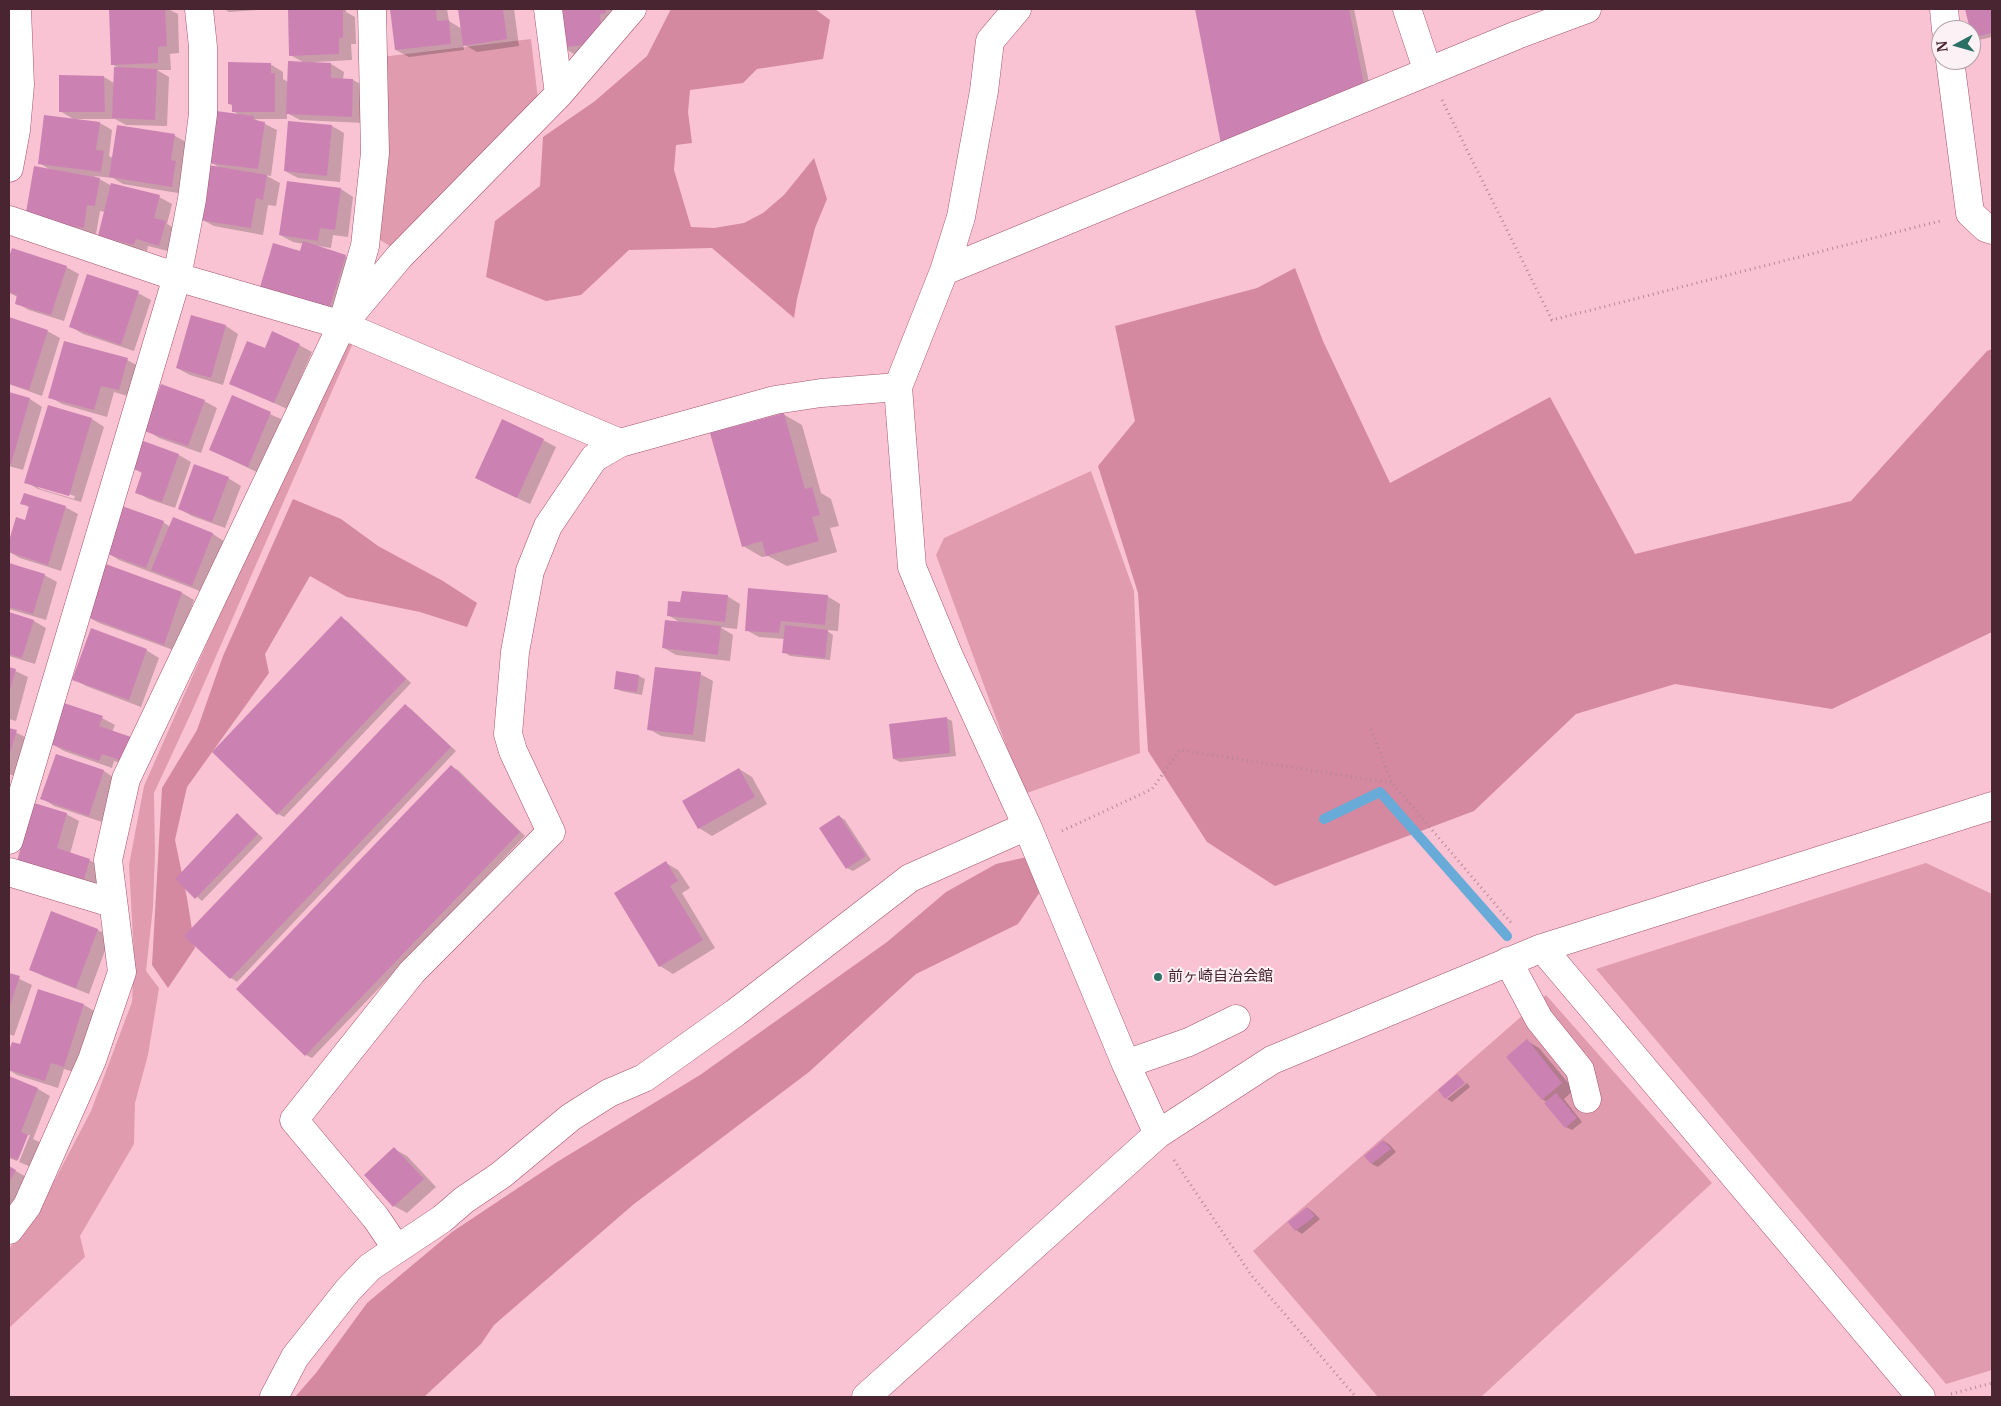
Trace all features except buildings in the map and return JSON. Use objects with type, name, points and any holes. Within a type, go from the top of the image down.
[{"type":"street","points":[[9,168],[16,130],[20,85],[17,9]]},
{"type":"street","points":[[9,840],[177,277],[192,199],[203,114],[203,47],[198,9]]},
{"type":"street","points":[[9,1230],[27,1206],[92,1060],[122,972],[108,860],[126,779],[342,325],[365,246],[375,152],[372,9]]},
{"type":"street","points":[[548,9],[559,94]]},
{"type":"street","points":[[342,325],[399,257],[559,94],[632,9]]},
{"type":"street","points":[[1018,9],[990,41],[984,91],[961,216],[944,271],[898,387],[912,567],[949,656],[1031,835],[1126,1064],[1158,1134]]},
{"type":"street","points":[[1407,9],[1428,72]]},
{"type":"street","points":[[944,271],[1517,35],[1587,9]]},
{"type":"street","points":[[1951,70],[1970,213],[1986,228],[1992,230]]},
{"type":"street","points":[[9,220],[177,277],[342,325],[620,443]]},
{"type":"street","points":[[397,1249],[376,1218],[294,1120],[412,972],[551,832],[513,751],[508,734],[515,652],[530,571],[548,526],[594,458],[620,443],[775,400],[821,393],[898,387]]},
{"type":"street","points":[[866,1397],[1158,1134],[1272,1060],[1538,949],[1992,806]]},
{"type":"street","points":[[274,1397],[296,1357],[348,1290],[370,1267],[442,1219],[464,1200],[501,1175],[571,1117],[609,1093],[644,1078],[735,1013],[910,878],[1031,835]]},
{"type":"street","points":[[9,872],[112,903]]},
{"type":"street","points":[[1538,949],[1920,1397]]},
{"type":"street","points":[[1508,961],[1539,1019],[1580,1070],[1587,1100]]},
{"type":"street","points":[[1126,1064],[1190,1042],[1236,1019]]},
{"type":"path","points":[[1428,72],[1552,320],[1970,213]]},
{"type":"path","points":[[1371,729],[1392,783],[1538,949]]},
{"type":"path","points":[[1031,835],[1152,789],[1180,750],[1392,783]]},
{"type":"path","points":[[1158,1134],[1252,1276],[1356,1397]]},
{"type":"path","points":[[1947,1395],[1992,1383]]},
{"type":"shaded area","points":[[671,9],[815,9],[830,20],[823,59],[757,69],[743,83],[690,90],[688,112],[692,143],[676,145],[674,170],[691,227],[714,228],[744,223],[763,213],[784,195],[814,158],[827,199],[815,228],[794,318],[712,248],[629,250],[581,295],[546,301],[486,277],[495,221],[540,186],[543,137],[595,101],[647,56]]},
{"type":"shaded area","points":[[531,39],[538,100],[390,246],[377,238],[381,57]]},
{"type":"shaded area","points":[[1295,268],[1323,341],[1390,483],[1550,397],[1635,554],[1851,501],[1987,351],[1992,349],[1992,632],[1832,709],[1675,684],[1576,714],[1474,811],[1275,886],[1207,842],[1148,751],[1138,593],[1098,466],[1135,421],[1115,326],[1257,288]]},
{"type":"shaded area","points":[[353,343],[192,711],[154,793],[155,854],[153,907],[146,971],[159,988],[148,1055],[135,1103],[134,1144],[80,1236],[85,1257],[9,1328],[9,1249],[49,1191],[91,1111],[132,1002],[134,955],[129,865],[144,786],[215,625],[345,345]]},
{"type":"shaded area","points":[[1091,471],[1134,591],[1140,753],[1024,794],[936,555],[944,538]]},
{"type":"shaded area","points":[[293,499],[341,519],[378,546],[443,581],[477,603],[467,627],[420,612],[347,597],[310,576],[265,654],[269,673],[187,787],[175,840],[195,948],[168,988],[152,965],[162,788],[197,730],[223,656]]},
{"type":"shaded area","points":[[1031,856],[1044,886],[1018,924],[916,974],[809,1072],[634,1204],[494,1325],[481,1344],[424,1397],[295,1397],[316,1373],[367,1303],[452,1232],[557,1162],[700,1075],[887,942],[946,892],[996,864]]},
{"type":"shaded area","points":[[1926,863],[1992,894],[1992,1370],[1946,1384],[1596,969]]},
{"type":"shaded area","points":[[1546,995],[1712,1183],[1481,1397],[1378,1397],[1253,1251]]},
{"type":"waterway","points":[[1324,819],[1380,792],[1507,936]]},
{"type":"place","name":"前ヶ崎自治会館","points":[[1158,977]]}]
